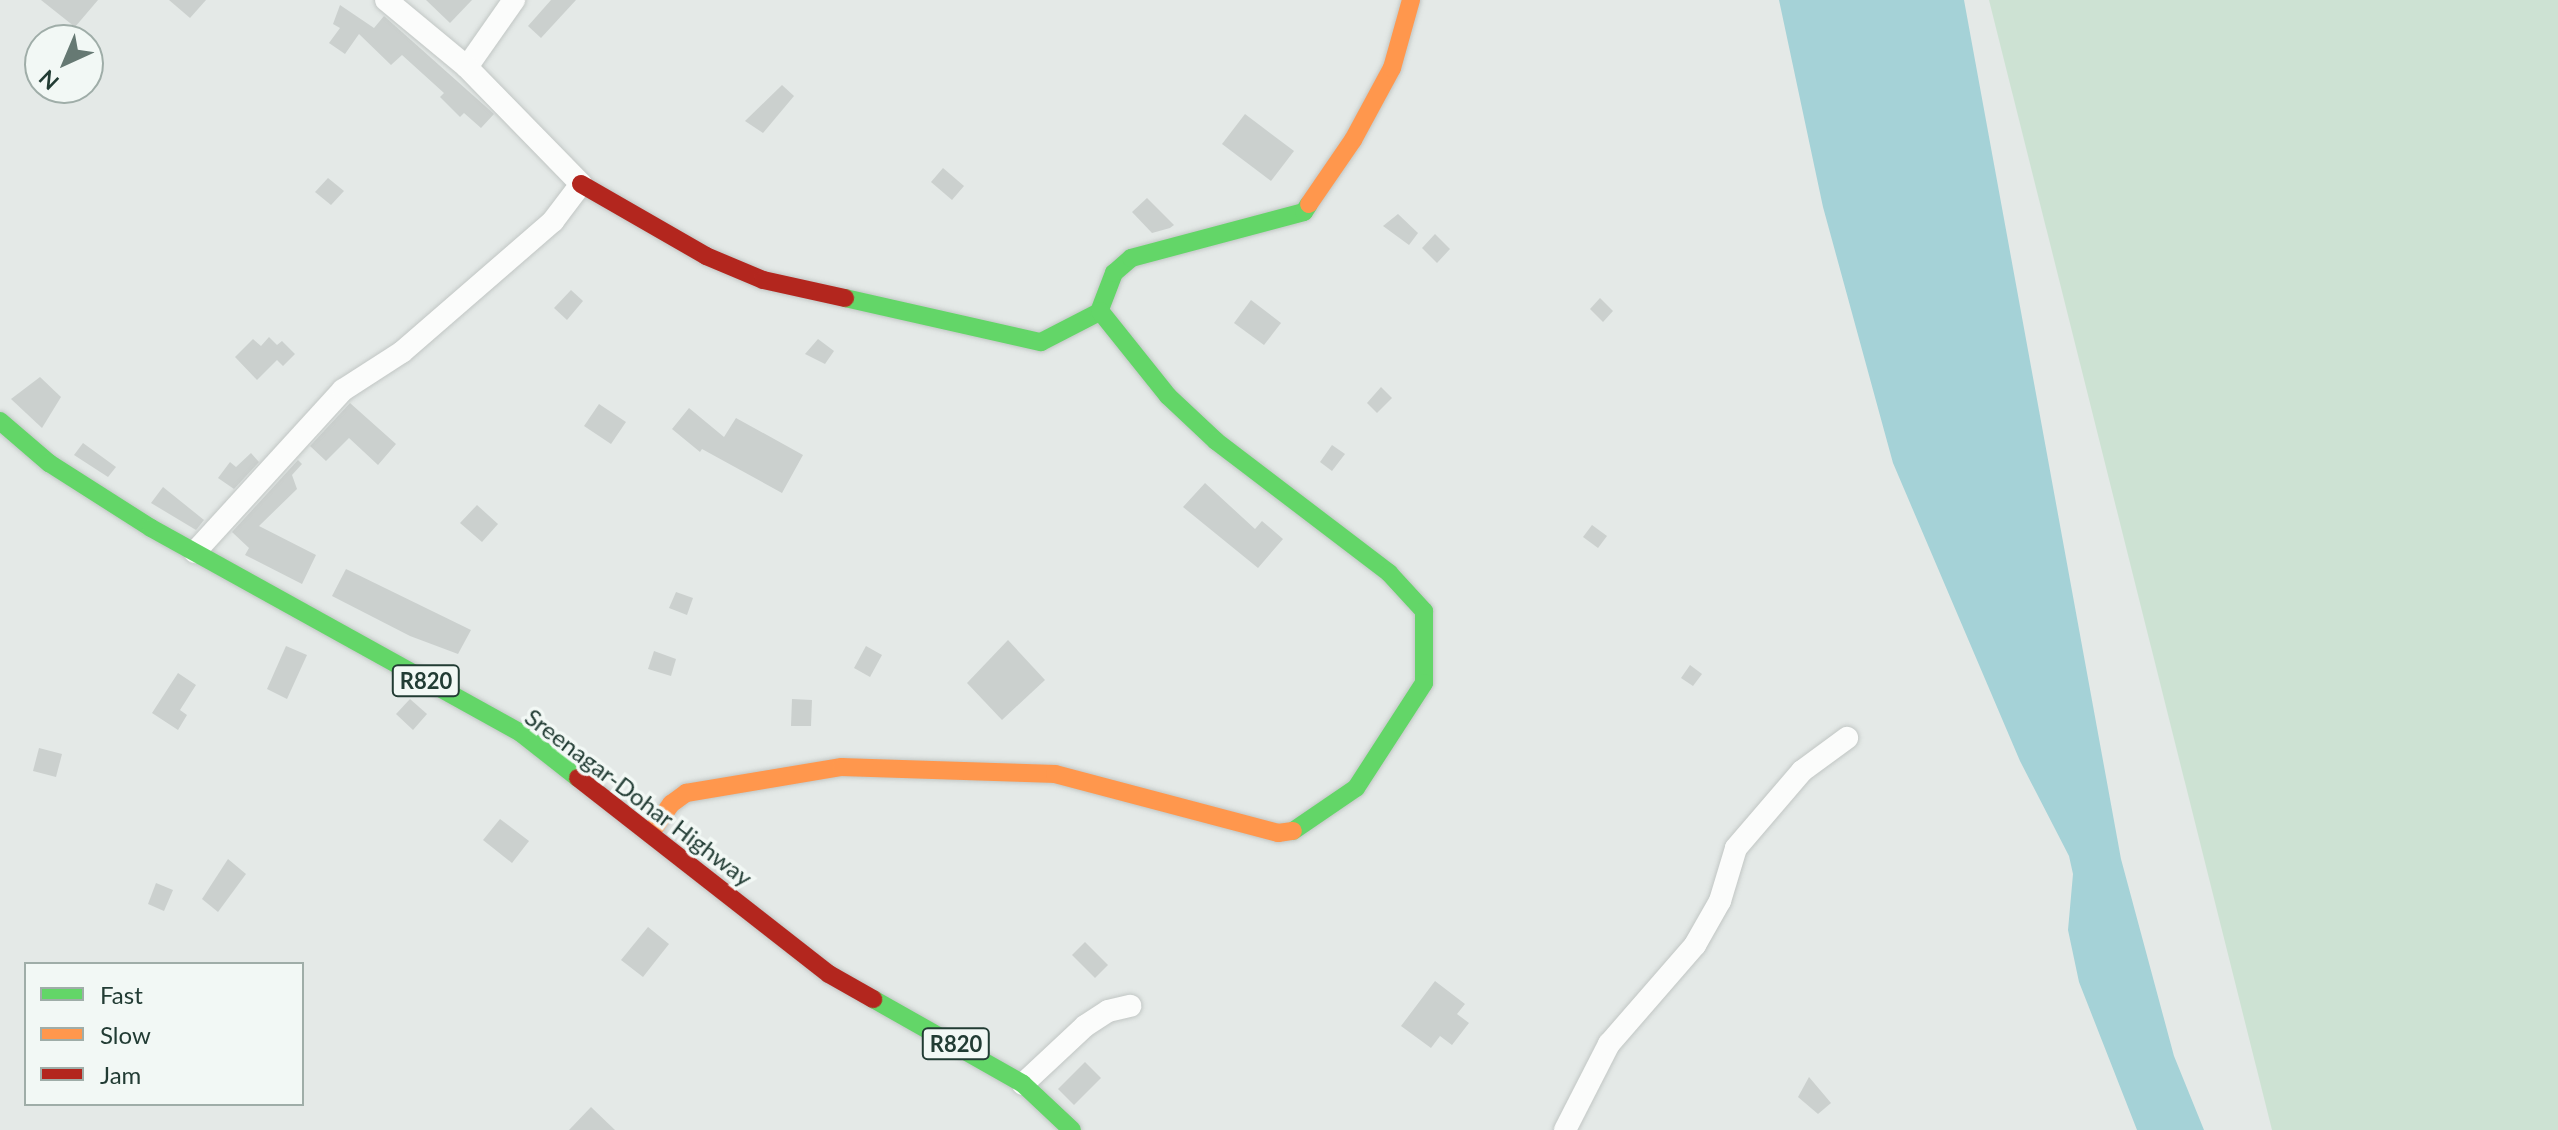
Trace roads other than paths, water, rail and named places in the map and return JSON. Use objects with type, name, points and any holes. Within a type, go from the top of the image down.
[{"type":"street","points":[[386,0],[467,67],[581,184],[729,267],[852,303],[1030,343],[1100,311],[1114,273],[1131,258],[1304,212],[1353,140],[1392,68],[1411,0]]},
{"type":"street","points":[[467,67],[514,0]]},
{"type":"street","points":[[195,552],[343,390],[402,352],[553,221],[581,184]]},
{"type":"street","points":[[650,834],[671,804],[686,793],[842,767],[1055,774],[1278,833],[1300,830],[1356,788],[1424,683],[1424,611],[1389,573],[1216,441],[1168,396],[1100,311]]},
{"type":"street","name":"Sreenagar-Dohar Highway","points":[[0,421],[49,463],[195,552],[522,734],[829,974],[1023,1084],[1072,1130]]},
{"type":"street","points":[[1565,1130],[1609,1044],[1695,945],[1720,901],[1736,848],[1802,771],[1847,738]]},
{"type":"street","points":[[1023,1084],[1085,1026],[1108,1011],[1130,1006]]},
{"type":"water","points":[[1779,0],[1964,0],[2121,859],[2174,1056],[2204,1130],[2137,1130],[2079,982],[2068,930],[2073,874],[2069,856],[2020,761],[1893,463],[1823,207]]}]
